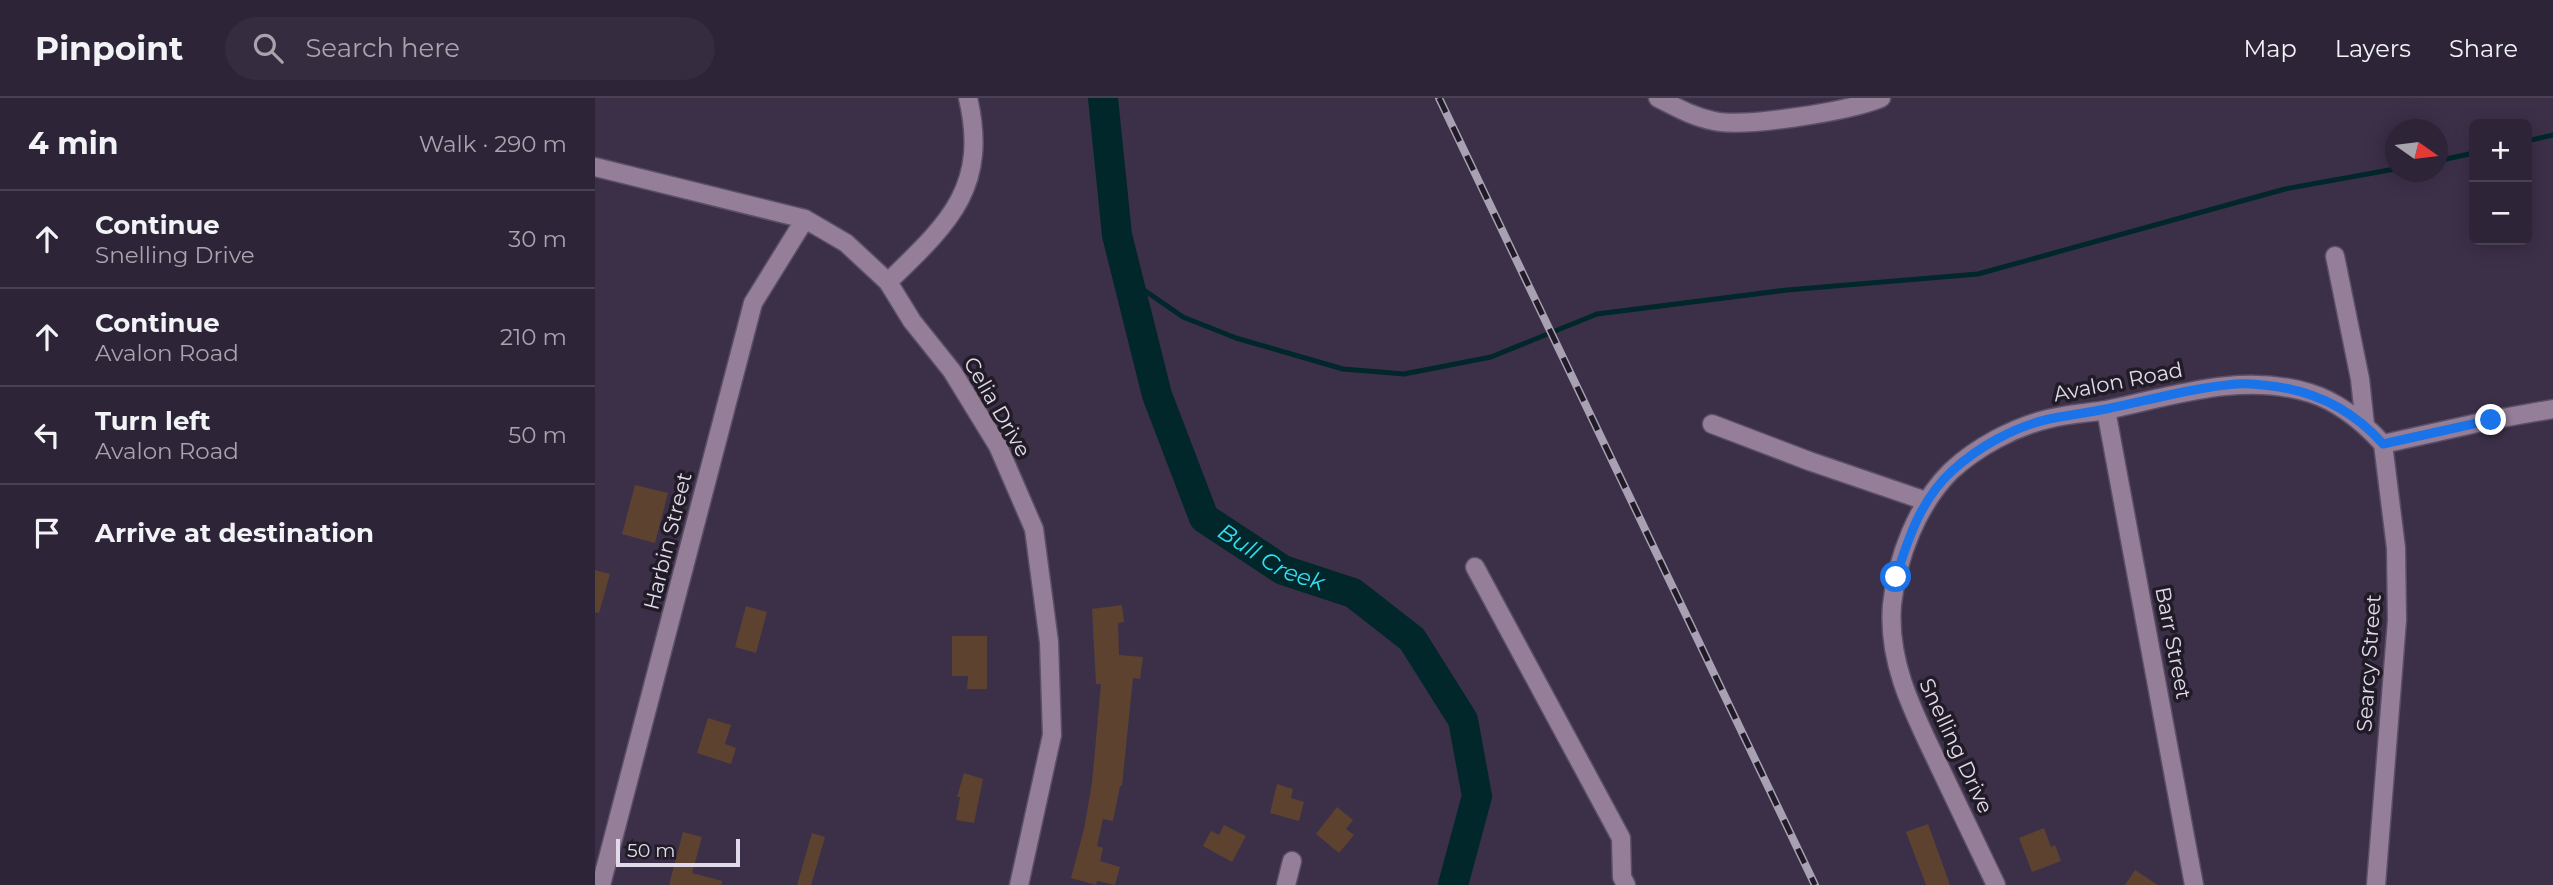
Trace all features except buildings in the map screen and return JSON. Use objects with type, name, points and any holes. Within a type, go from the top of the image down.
[{"type":"street","points":[[888,282],[933,239],[962,201],[972,170],[974,125],[968,98]]},
{"type":"street","points":[[1658,98],[1690,114],[1716,122],[1740,122],[1845,110],[1881,98]]},
{"type":"street","name":"Celia Drive","points":[[595,167],[806,219],[846,243],[888,282],[912,321],[952,371],[998,446],[1034,529],[1049,642],[1052,735],[1019,885]]},
{"type":"street","name":"Harbin Street","points":[[601,885],[753,303],[806,219]]},
{"type":"street","points":[[2336,257],[2361,379],[2365,425]]},
{"type":"street","name":"Avalon Road","points":[[1926,501],[1950,472],[1969,456],[1997,439],[2047,419],[2239,383],[2311,394],[2344,410],[2365,425],[2383,444]]},
{"type":"street","points":[[2383,444],[2553,409]]},
{"type":"street","name":"Barr Street","points":[[2106,410],[2194,885]]},
{"type":"street","points":[[1712,424],[1926,501]]},
{"type":"street","name":"Searcy Street","points":[[2375,885],[2397,620],[2396,548],[2383,444]]},
{"type":"street","name":"Snelling Drive","points":[[1926,501],[1896,577],[1892,638],[1903,689],[1996,885]]},
{"type":"street","points":[[1475,567],[1621,838],[1622,877],[1626,885]]},
{"type":"street","points":[[1286,885],[1292,861]]},
{"type":"waterway","name":"Bull Creek","points":[[1103,98],[1117,235],[1157,395],[1204,518],[1283,570],[1353,593],[1412,639],[1463,720],[1477,796],[1453,885]]},
{"type":"waterway","points":[[2532,140],[2553,135]]},
{"type":"waterway","points":[[2448,159],[2469,154]]},
{"type":"waterway","points":[[1128,279],[1183,317],[1236,338],[1343,369],[1404,374],[1491,357],[1597,314],[1787,290],[1978,274],[2285,189],[2385,171]]},
{"type":"railway","points":[[1439,98],[1815,885]]},
{"type":"route","points":[[1896,577],[1926,501],[1950,472],[1969,456],[1997,439],[2047,419],[2239,383],[2311,394],[2344,410],[2365,425],[2383,444],[2491,420]]}]
